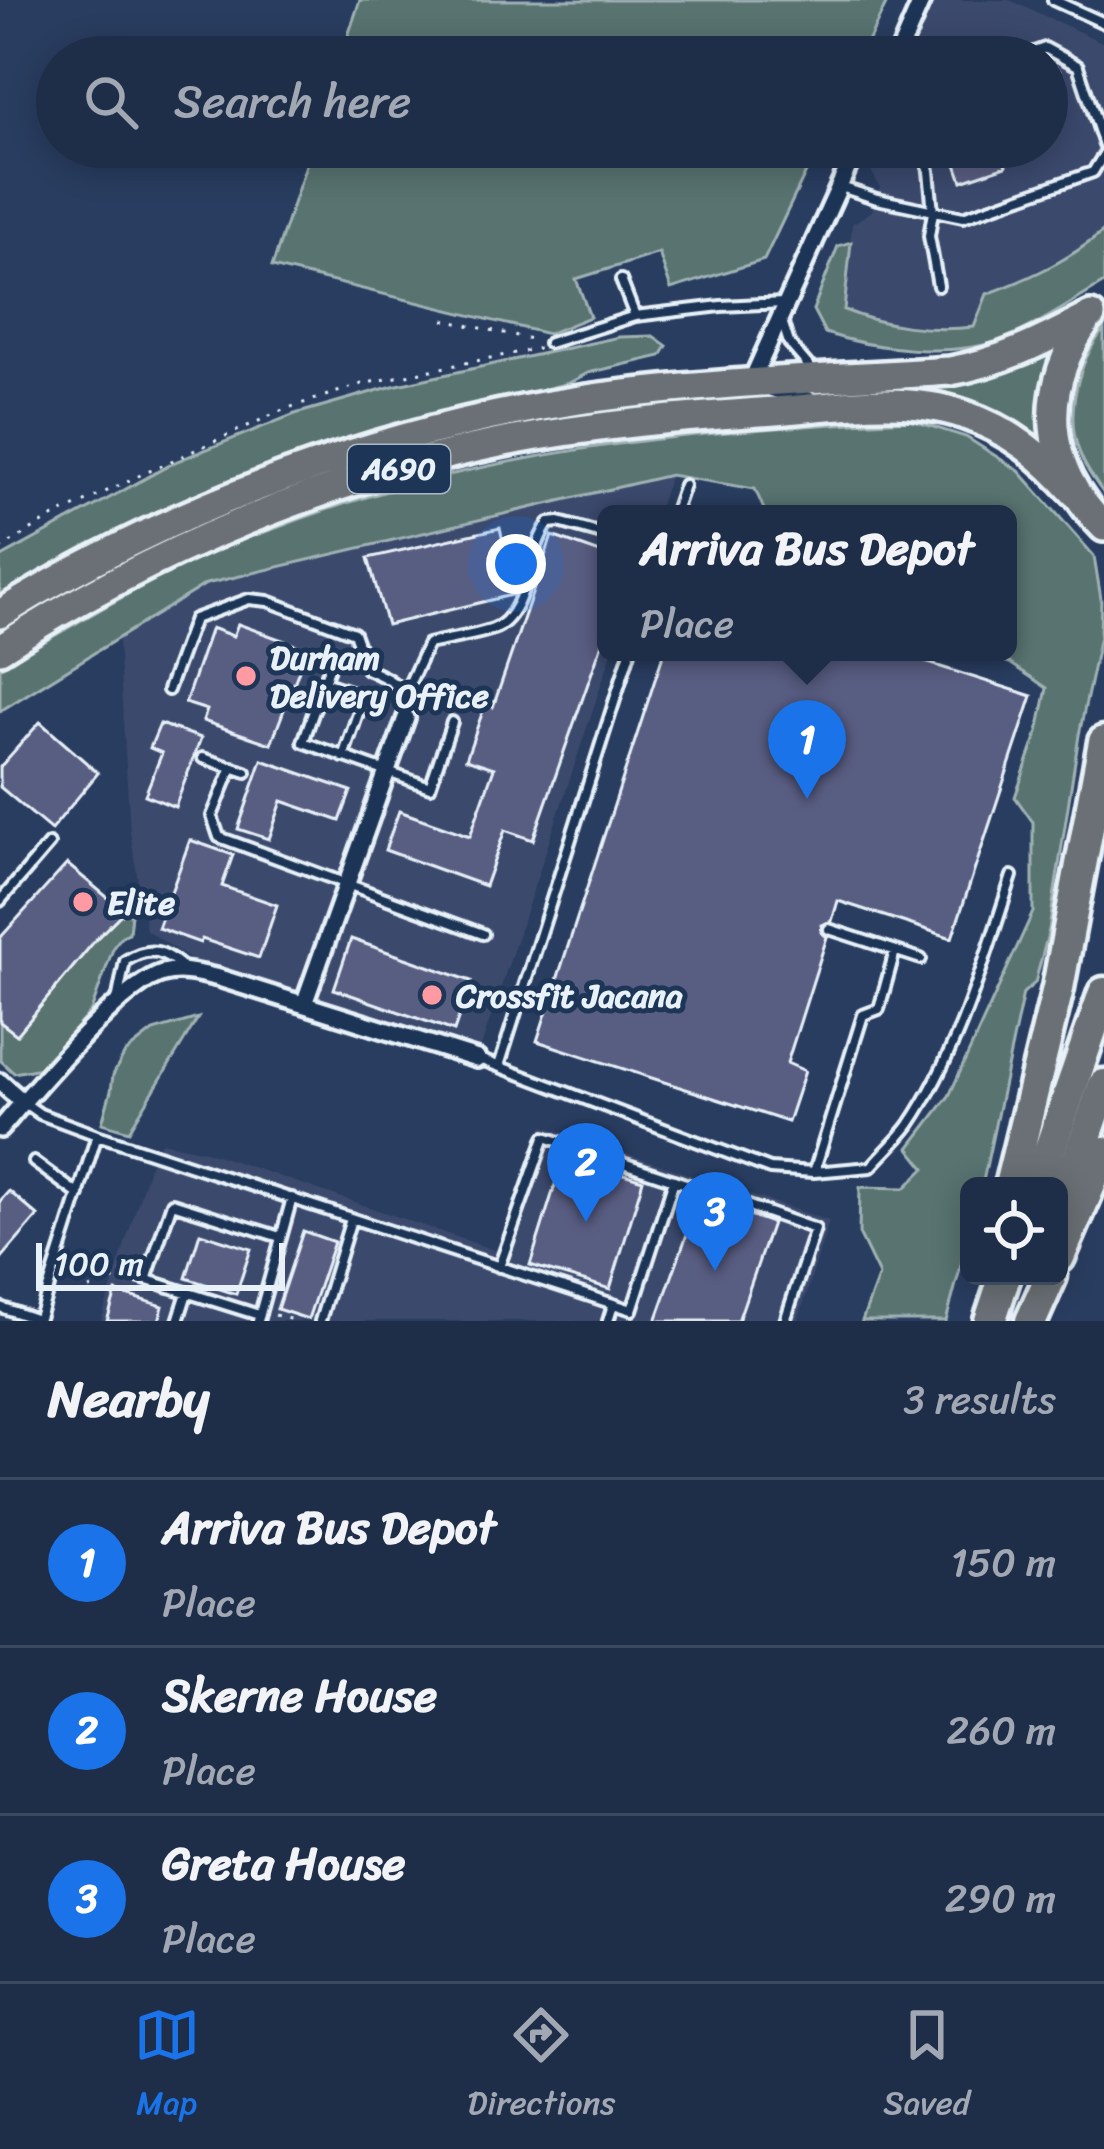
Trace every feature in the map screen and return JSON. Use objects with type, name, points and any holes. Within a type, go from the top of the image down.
[{"type":"highway","name":"A690","points":[[0,614],[143,537],[227,499],[402,439],[491,416],[674,388],[987,364],[1024,350],[1097,309]]},
{"type":"highway","name":"A690","points":[[1075,493],[1061,464],[1053,402],[1072,342],[1097,309]]},
{"type":"highway","name":"A690","points":[[0,649],[74,604],[177,552],[323,493],[501,443],[676,417],[894,403],[963,414],[1025,445],[1052,467],[1104,527]]},
{"type":"highway","points":[[1012,1177],[1058,988],[1104,742]]},
{"type":"highway","points":[[1040,1177],[1104,994]]},
{"type":"highway","points":[[1068,1188],[1104,1085]]},
{"type":"highway","points":[[1068,1236],[1104,1152]]},
{"type":"highway","points":[[979,1321],[987,1285]]},
{"type":"highway","points":[[990,1321],[1002,1285]]},
{"type":"highway","points":[[1022,1321],[1034,1285]]},
{"type":"highway","points":[[1031,1321],[1047,1285]]},
{"type":"street","points":[[906,36],[922,0]]},
{"type":"street","points":[[832,407],[751,382],[848,168]]},
{"type":"street","points":[[304,1004],[406,718]]},
{"type":"street","points":[[0,1129],[117,1002],[147,979],[166,972],[219,978],[477,1059]]},
{"type":"street","points":[[0,1082],[23,1102]]},
{"type":"lane","points":[[1053,0],[1104,23]]},
{"type":"lane","points":[[840,187],[963,217],[1093,172],[1104,149],[1078,66],[1068,61]]},
{"type":"lane","points":[[928,168],[933,212],[929,236],[938,286]]},
{"type":"lane","points":[[621,280],[635,316]]},
{"type":"lane","points":[[549,343],[635,316],[721,306],[784,310],[789,343],[821,379]]},
{"type":"lane","points":[[677,505],[684,485]]},
{"type":"lane","points":[[406,718],[404,695],[428,644],[499,628],[516,610],[539,536],[549,524],[559,521],[597,532]]},
{"type":"lane","points":[[168,690],[194,619],[249,599],[268,601],[354,634],[367,669],[394,682],[404,695]]},
{"type":"lane","points":[[499,1066],[627,661]]},
{"type":"lane","points":[[330,665],[303,742],[430,788],[452,722]]},
{"type":"lane","points":[[324,682],[364,696],[343,757]]},
{"type":"lane","points":[[203,758],[245,772]]},
{"type":"lane","points":[[232,767],[212,816],[220,837],[483,934]]},
{"type":"lane","points":[[0,901],[49,844]]},
{"type":"lane","points":[[477,1059],[770,1169],[814,1172],[871,1166],[906,1130],[944,1068],[1012,876]]},
{"type":"lane","points":[[829,929],[921,959]]},
{"type":"lane","points":[[814,1172],[863,1015],[879,1009],[895,951]]},
{"type":"lane","points":[[117,1002],[125,961],[139,952],[169,954],[188,971]]},
{"type":"lane","points":[[23,1102],[40,1114],[97,1135],[632,1310],[674,1180]]},
{"type":"lane","points":[[0,1306],[38,1321],[97,1135]]},
{"type":"lane","points":[[499,1267],[545,1137],[814,1228],[785,1321]]},
{"type":"lane","points":[[34,1162],[79,1195]]},
{"type":"lane","points":[[128,1274],[259,1318],[292,1198]]},
{"type":"lane","points":[[146,1280],[172,1203],[280,1237]]},
{"type":"lane","points":[[320,1321],[351,1219]]},
{"type":"lane","points":[[178,1321],[188,1293]]},
{"type":"lane","points":[[608,1321],[614,1305]]},
{"type":"path","points":[[444,320],[549,343]]},
{"type":"path","points":[[0,549],[48,520],[285,409],[362,384],[534,351],[549,343]]},
{"type":"path","points":[[89,1288],[128,1274]]},
{"type":"path","points":[[272,1314],[296,1321]]},
{"type":"shaded area","points":[[933,0],[1009,0],[1104,43],[1104,231],[1079,252],[1031,278],[987,294],[974,327],[873,322],[844,310],[852,224],[872,211],[880,187],[870,168],[1068,168],[1068,36],[918,36]]},
{"type":"shaded area","points":[[670,475],[660,505],[597,505],[597,661],[609,661],[477,1059],[219,978],[146,930],[130,831],[118,639],[206,584]]},
{"type":"shaded area","points":[[544,1126],[829,1221],[798,1321],[101,1321],[161,1142],[205,1151],[500,1252]]},
{"type":"green space","points":[[360,0],[888,0],[871,36],[348,36]]},
{"type":"green space","points":[[305,168],[808,168],[764,260],[671,289],[659,253],[576,279],[590,317],[548,334],[272,267]]},
{"type":"green space","points":[[1104,231],[1104,283],[995,342],[932,350],[865,343],[825,333],[813,310],[838,246],[851,242],[844,310],[908,326],[974,327],[987,294],[1048,268]]},
{"type":"green space","points":[[1104,329],[1104,494],[1081,457],[1073,420],[1081,371]]},
{"type":"green space","points":[[653,336],[667,346],[661,356],[316,452],[0,601],[0,558],[177,461],[295,414],[393,386],[619,337]]},
{"type":"green space","points":[[1058,345],[1042,392],[1044,442],[989,410],[886,390],[886,386],[996,373]]},
{"type":"green space","points":[[911,420],[966,437],[1019,471],[1094,556],[1101,599],[1100,636],[1079,735],[1049,930],[1035,983],[1023,993],[984,1177],[960,1177],[960,1269],[946,1321],[862,1321],[879,1275],[859,1234],[860,1187],[905,1188],[925,1168],[909,1148],[949,1096],[1033,912],[1033,822],[1015,797],[1038,732],[1047,688],[1004,661],[1017,661],[1017,505],[762,505],[755,489],[670,475],[206,584],[0,711],[0,668],[8,662],[122,597],[233,543],[431,479],[589,448]]},
{"type":"green space","points":[[124,911],[131,914],[129,933],[114,946],[91,1011],[41,1068],[14,1073],[0,1060],[0,1022],[17,1035]]},
{"type":"green space","points":[[198,1018],[129,1131],[102,1123],[113,1075],[125,1053],[153,1031]]},
{"type":"building","points":[[957,168],[1000,168],[962,181]]},
{"type":"building","points":[[500,528],[512,595],[387,625],[368,558]]},
{"type":"building","points":[[552,536],[597,552],[597,658],[533,840],[505,830],[485,886],[385,850],[399,811],[470,836],[494,768],[466,759],[485,705],[493,707]]},
{"type":"building","name":"Durham Delivery Office","points":[[238,624],[307,649],[271,744],[203,721],[207,710],[185,703],[211,628],[233,636]]},
{"type":"building","points":[[661,661],[922,661],[1032,696],[952,938],[838,901],[832,921],[822,925],[821,932],[827,937],[787,1063],[805,1071],[788,1122],[537,1041]]},
{"type":"building","points":[[40,722],[98,773],[51,830],[0,787],[0,767]]},
{"type":"building","points":[[160,724],[201,738],[175,807],[145,795],[162,753],[150,748]]},
{"type":"building","points":[[262,760],[351,791],[340,821],[282,801],[269,839],[238,829]]},
{"type":"building","points":[[190,840],[233,855],[222,886],[277,905],[259,958],[158,928]]},
{"type":"building","points":[[67,864],[124,911],[17,1035],[0,1022],[0,938]]},
{"type":"building","points":[[351,939],[471,981],[454,1031],[334,989]]},
{"type":"building","points":[[564,1156],[643,1180],[610,1289],[530,1265]]},
{"type":"building","points":[[9,1191],[38,1216],[0,1260],[0,1201]]},
{"type":"building","points":[[700,1198],[772,1223],[738,1321],[656,1321]]},
{"type":"building","points":[[303,1231],[334,1242],[308,1319],[277,1309]]},
{"type":"building","points":[[200,1233],[251,1249],[236,1294],[186,1278]]},
{"type":"building","points":[[116,1292],[163,1306],[159,1321],[107,1321]]},
{"type":"place","name":"Durham Delivery Office","points":[[246,676]]},
{"type":"place","name":"Arriva Bus Depot","points":[[807,799]]},
{"type":"place","name":"Elite","points":[[83,902]]},
{"type":"place","name":"Crossfit Jacana","points":[[432,995]]},
{"type":"place","name":"Skerne House","points":[[586,1222]]},
{"type":"place","name":"Greta House","points":[[715,1271]]}]
